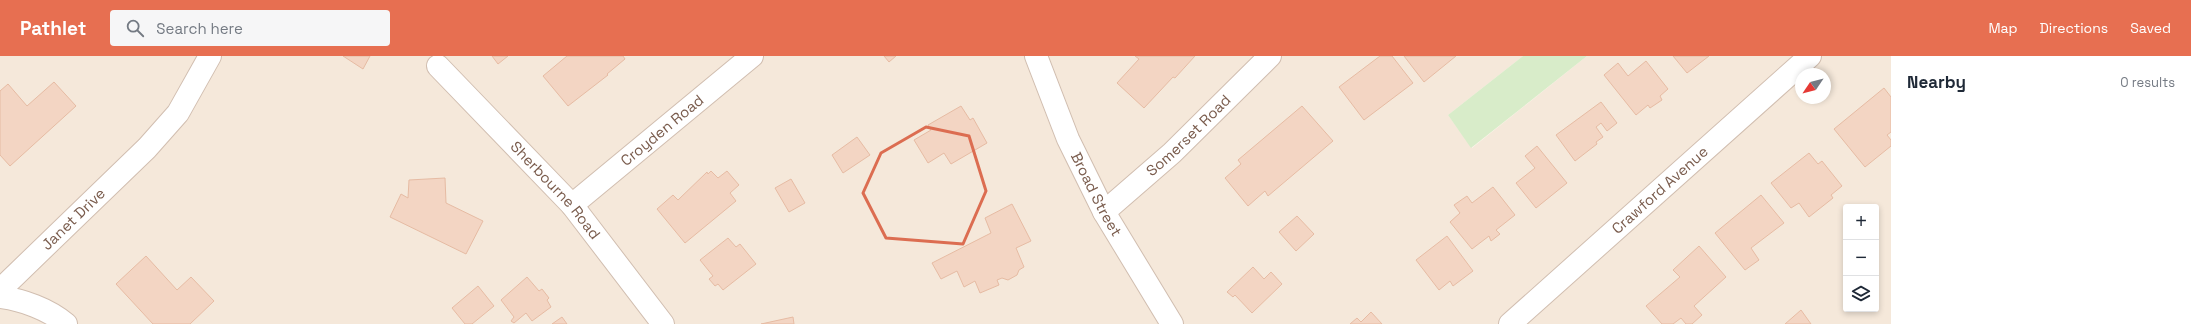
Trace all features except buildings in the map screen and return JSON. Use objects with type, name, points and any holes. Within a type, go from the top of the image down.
[{"type":"street","name":"Janet Drive","points":[[0,290],[147,148],[178,113],[210,56]]},
{"type":"street","name":"Croyden Road","points":[[572,205],[752,56]]},
{"type":"street","name":"Broad Street","points":[[1036,56],[1068,139],[1104,212],[1172,324]]},
{"type":"street","name":"Somerset Road","points":[[1104,212],[1172,153],[1270,56]]},
{"type":"street","name":"Crawford Avenue","points":[[1510,324],[1810,56]]},
{"type":"street","name":"Sherbourne Road","points":[[438,66],[572,205],[663,324]]},
{"type":"street","points":[[0,297],[19,300],[58,317],[66,324]]},
{"type":"highlighted area","points":[[926,127],[969,136],[986,191],[963,244],[886,238],[863,193],[881,153]]},
{"type":"shaded area","points":[[0,56],[1523,56],[1448,115],[1472,148],[1587,56],[1891,56],[1891,324],[0,324]]},
{"type":"green space","points":[[1523,56],[1587,56],[1471,148],[1448,115]]}]
